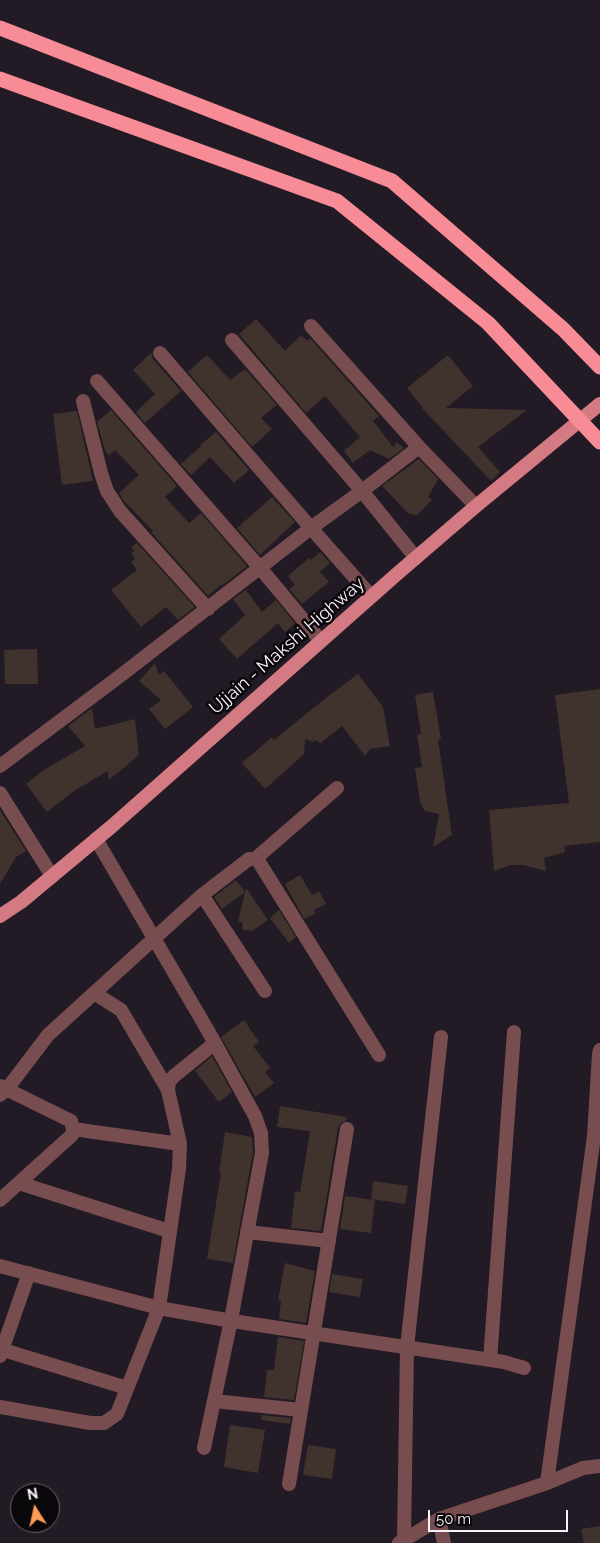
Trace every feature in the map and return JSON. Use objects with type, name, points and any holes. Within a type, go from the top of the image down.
[{"type":"highway","points":[[0,28],[392,181],[564,329],[600,367]]},
{"type":"highway","points":[[0,79],[337,202],[488,323],[600,442]]},
{"type":"main road","name":"Ujjain - Makshi Highway","points":[[0,916],[21,902],[96,839],[371,596],[476,506],[600,404]]},
{"type":"street","points":[[311,326],[419,447],[476,506]]},
{"type":"street","points":[[232,340],[362,491],[416,558]]},
{"type":"street","points":[[160,353],[371,596]]},
{"type":"street","points":[[97,381],[261,568],[321,641]]},
{"type":"street","points":[[84,401],[101,474],[107,491],[120,511],[208,609]]},
{"type":"street","points":[[0,766],[419,447]]},
{"type":"street","points":[[255,859],[337,788]]},
{"type":"street","points":[[0,793],[52,876]]},
{"type":"street","points":[[96,839],[215,1043],[255,1116],[261,1133],[262,1152],[231,1320],[204,1448]]},
{"type":"street","points":[[0,1200],[72,1135],[73,1129],[71,1121],[2,1090],[48,1035],[202,895],[249,858],[259,862],[379,1055]]},
{"type":"street","points":[[202,895],[265,990]]},
{"type":"street","points":[[0,1407],[104,1423],[117,1414],[159,1308],[179,1169],[180,1144],[168,1090],[121,1010],[94,993]]},
{"type":"street","points":[[490,1360],[514,1032]]},
{"type":"street","points":[[402,1541],[406,1347],[441,1036]]},
{"type":"street","points":[[168,1090],[169,1082],[174,1076],[215,1043]]},
{"type":"street","points":[[547,1483],[594,1136],[598,1054],[600,1050]]},
{"type":"street","points":[[73,1129],[180,1144]]},
{"type":"street","points":[[289,1484],[347,1129]]},
{"type":"street","points":[[19,1183],[169,1231]]},
{"type":"street","points":[[247,1232],[329,1241]]},
{"type":"street","points":[[0,1266],[159,1308],[504,1362],[524,1368]]},
{"type":"street","points":[[29,1273],[1,1351],[127,1388]]},
{"type":"street","points":[[214,1401],[301,1410]]},
{"type":"street","points":[[402,1541],[439,1519],[547,1483],[583,1468],[600,1466]]},
{"type":"street","points":[[439,1519],[444,1543]]},
{"type":"building","points":[[256,319],[285,351],[301,335],[307,341],[310,338],[379,416],[373,421],[393,447],[397,442],[404,448],[389,459],[370,450],[353,463],[344,451],[360,437],[325,396],[306,413],[239,334]]},
{"type":"building","points":[[151,353],[153,359],[181,391],[145,423],[136,412],[155,394],[133,370]]},
{"type":"building","points":[[207,355],[230,380],[245,369],[277,405],[261,418],[272,429],[252,447],[188,372]]},
{"type":"building","points":[[448,355],[473,386],[446,408],[527,410],[478,447],[500,472],[491,481],[422,408],[407,388]]},
{"type":"building","points":[[111,410],[177,486],[165,497],[189,523],[201,513],[247,566],[208,596],[151,532],[153,531],[123,500],[119,493],[139,475],[115,450],[109,456],[105,451],[97,422]]},
{"type":"building","points":[[77,411],[93,481],[62,485],[53,414]]},
{"type":"building","points":[[216,432],[249,470],[234,483],[210,457],[191,475],[181,464]]},
{"type":"building","points":[[419,459],[438,479],[428,497],[432,500],[417,515],[409,514],[382,486]]},
{"type":"building","points":[[272,497],[295,522],[260,555],[237,528]]},
{"type":"building","points":[[137,543],[195,607],[178,620],[166,607],[141,627],[111,590],[137,570],[131,562],[135,559],[131,553],[134,551],[131,547]]},
{"type":"building","points":[[320,552],[330,563],[320,572],[329,582],[302,604],[289,589],[295,585],[288,576],[309,558],[311,560]]},
{"type":"building","points":[[246,590],[262,612],[276,600],[295,623],[285,632],[278,623],[237,659],[219,639],[245,615],[233,599]]},
{"type":"building","points":[[37,649],[38,684],[5,684],[4,650]]},
{"type":"building","points":[[155,663],[159,675],[164,671],[193,707],[165,729],[149,709],[161,700],[139,681]]},
{"type":"building","points":[[358,674],[383,707],[390,746],[370,749],[365,756],[342,726],[321,743],[305,739],[304,754],[265,789],[242,763],[272,737],[274,740]]},
{"type":"building","points":[[600,689],[600,842],[564,846],[565,852],[544,858],[546,871],[523,865],[511,865],[494,871],[489,810],[569,803],[555,695]]},
{"type":"building","points":[[433,692],[441,739],[438,740],[452,835],[433,847],[439,814],[425,811],[420,802],[415,768],[422,767],[417,735],[421,734],[415,695]]},
{"type":"building","points":[[92,708],[95,729],[135,719],[139,755],[109,780],[108,771],[74,791],[47,812],[26,784],[45,769],[85,746],[68,726]]},
{"type":"building","points":[[0,810],[26,851],[16,857],[0,884]]},
{"type":"building","points":[[300,875],[312,895],[319,891],[326,904],[314,910],[315,914],[304,919],[285,884]]},
{"type":"building","points":[[236,880],[245,892],[222,909],[214,897]]},
{"type":"building","points":[[246,888],[268,920],[252,931],[243,930],[242,922],[238,921]]},
{"type":"building","points":[[279,910],[296,937],[289,943],[270,918]]},
{"type":"building","points":[[244,1020],[259,1042],[253,1046],[270,1068],[265,1072],[274,1083],[255,1097],[221,1037]]},
{"type":"building","points":[[212,1056],[232,1092],[219,1102],[195,1071]]},
{"type":"building","points":[[280,1106],[347,1117],[346,1121],[341,1123],[338,1128],[321,1231],[291,1228],[295,1191],[300,1192],[310,1131],[277,1127]]},
{"type":"building","points":[[225,1132],[252,1137],[253,1152],[233,1263],[207,1259],[221,1173],[219,1172]]},
{"type":"building","points":[[373,1181],[408,1186],[405,1204],[371,1199]]},
{"type":"building","points":[[345,1196],[375,1200],[371,1233],[340,1229]]},
{"type":"building","points":[[285,1263],[315,1271],[306,1323],[279,1319],[281,1301],[278,1300]]},
{"type":"building","points":[[332,1274],[363,1279],[360,1297],[329,1292]]},
{"type":"building","points":[[278,1337],[304,1341],[294,1400],[264,1397],[267,1370],[274,1370]]},
{"type":"building","points":[[262,1415],[291,1418],[290,1424],[261,1420]]},
{"type":"building","points":[[230,1425],[265,1430],[258,1473],[224,1467]]},
{"type":"building","points":[[308,1445],[336,1449],[332,1479],[303,1475]]},
{"type":"building","points":[[600,1526],[600,1543],[584,1543],[581,1529]]}]
